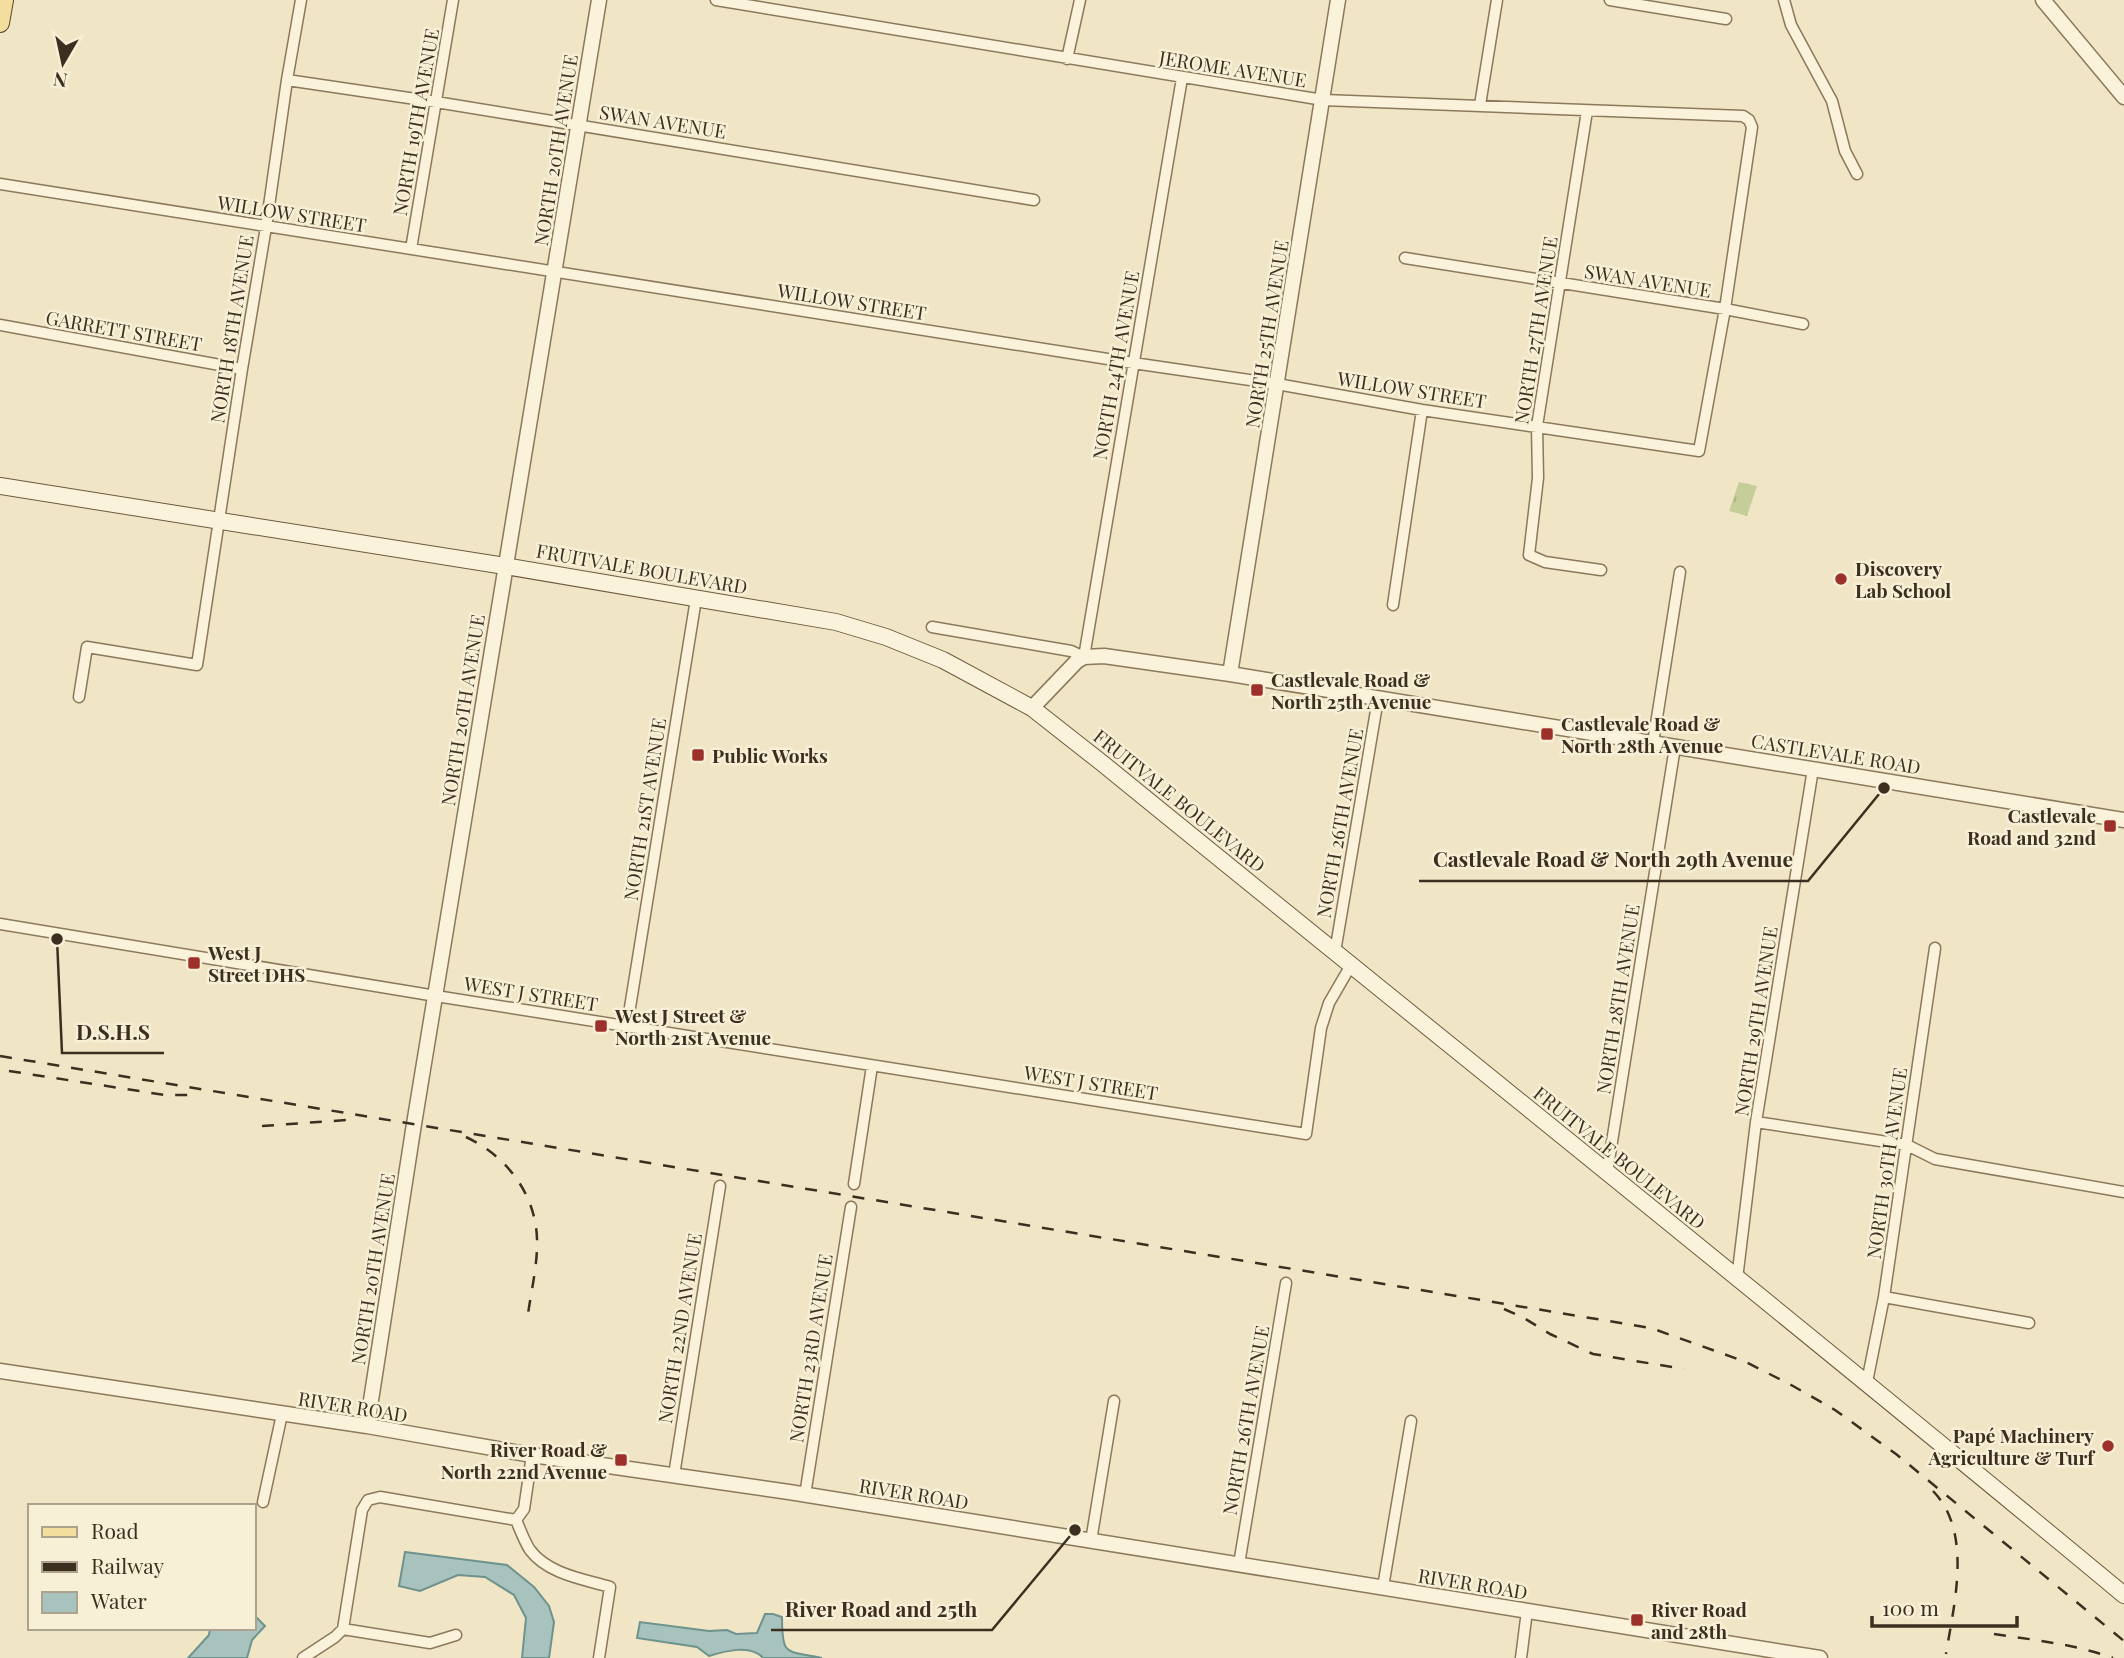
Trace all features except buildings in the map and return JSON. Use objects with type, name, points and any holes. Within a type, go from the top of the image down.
[{"type":"main road","points":[[0,23],[4,0]]},
{"type":"main road","name":"FRUITVALE BOULEVARD","points":[[0,486],[505,566],[836,622],[886,637],[943,660],[1032,708],[1102,763],[1737,1279],[1867,1381],[2124,1595]]},
{"type":"street","name":"NORTH 18TH AVENUE","points":[[79,697],[86,647],[197,665],[301,0]]},
{"type":"street","name":"NORTH 19TH AVENUE","points":[[411,249],[453,0]]},
{"type":"street","name":"NORTH 20TH AVENUE","points":[[367,1426],[599,0]]},
{"type":"street","name":"JEROME AVENUE","points":[[716,0],[1323,100],[1742,116],[1749,120],[1752,127],[1725,309]]},
{"type":"street","points":[[1067,59],[1080,0]]},
{"type":"street","name":"NORTH 25TH AVENUE","points":[[1230,674],[1338,0]]},
{"type":"street","points":[[1480,105],[1497,0]]},
{"type":"street","points":[[1610,0],[1726,19]]},
{"type":"street","points":[[1783,0],[1791,25],[1832,101],[1845,151],[1857,174]]},
{"type":"street","points":[[2043,0],[2124,96]]},
{"type":"street","name":"NORTH 24TH AVENUE","points":[[1084,657],[1182,78]]},
{"type":"street","name":"SWAN AVENUE","points":[[287,80],[1034,200]]},
{"type":"street","name":"NORTH 27TH AVENUE","points":[[1587,111],[1537,426],[1538,478],[1529,555],[1545,562],[1601,570]]},
{"type":"street","name":"WILLOW STREET","points":[[0,184],[1277,384],[1422,410],[1699,451],[1725,309]]},
{"type":"street","name":"SWAN AVENUE","points":[[1405,258],[1803,324]]},
{"type":"street","name":"GARRETT STREET","points":[[0,325],[242,369]]},
{"type":"street","points":[[1393,605],[1422,410]]},
{"type":"street","points":[[1653,743],[1680,572]]},
{"type":"street","name":"NORTH 21ST AVENUE","points":[[627,1026],[696,599]]},
{"type":"street","name":"CASTLEVALE ROAD","points":[[932,627],[1071,651],[1084,657],[1104,656],[1230,674],[2124,820]]},
{"type":"street","points":[[1032,708],[1084,657]]},
{"type":"street","name":"NORTH 26TH AVENUE","points":[[1335,952],[1378,699]]},
{"type":"street","name":"NORTH 28TH AVENUE","points":[[1607,1173],[1675,747]]},
{"type":"street","name":"NORTH 29TH AVENUE","points":[[1737,1279],[1756,1122],[1813,769]]},
{"type":"street","name":"WEST J STREET","points":[[0,924],[1306,1134],[1321,1028],[1329,1003],[1351,965]]},
{"type":"street","name":"NORTH 30TH AVENUE","points":[[1867,1381],[1884,1297],[1935,948]]},
{"type":"street","points":[[854,1184],[872,1066]]},
{"type":"street","points":[[1756,1122],[1907,1145],[1935,1159],[2124,1192]]},
{"type":"street","name":"NORTH 22ND AVENUE","points":[[674,1475],[720,1186]]},
{"type":"street","name":"NORTH 23RD AVENUE","points":[[805,1495],[851,1207]]},
{"type":"street","name":"NORTH 26TH AVENUE","points":[[1239,1564],[1286,1283]]},
{"type":"street","points":[[1884,1297],[2029,1322]]},
{"type":"street","name":"RIVER ROAD","points":[[0,1371],[805,1495],[1820,1658]]},
{"type":"street","points":[[1091,1541],[1114,1401]]},
{"type":"street","points":[[263,1502],[282,1414]]},
{"type":"street","points":[[1383,1587],[1411,1421]]},
{"type":"street","points":[[516,1520],[524,1509],[532,1455]]},
{"type":"street","points":[[303,1658],[343,1629],[362,1510],[368,1500],[380,1497],[516,1520]]},
{"type":"street","points":[[516,1520],[530,1550],[546,1565],[610,1587],[599,1658]]},
{"type":"street","points":[[1521,1658],[1527,1611]]},
{"type":"street","points":[[343,1629],[430,1643],[456,1635]]},
{"type":"green space","points":[[1739,482],[1757,486],[1747,516],[1729,511]]},
{"type":"water","points":[[405,1552],[507,1565],[534,1587],[549,1606],[554,1622],[549,1658],[522,1658],[526,1618],[514,1595],[485,1577],[458,1575],[420,1591],[399,1586]]},
{"type":"water","points":[[765,1614],[782,1617],[783,1640],[789,1650],[822,1658],[763,1658],[745,1650],[709,1656],[697,1647],[637,1638],[640,1622],[709,1631],[727,1630],[736,1634],[757,1633]]},
{"type":"water","points":[[256,1617],[265,1626],[252,1640],[247,1658],[188,1658],[209,1635],[210,1630],[256,1630]]},
{"type":"railway","points":[[0,1056],[1651,1328],[1746,1362],[1835,1410],[1896,1454],[2124,1641]]},
{"type":"railway","points":[[9,1071],[165,1095],[191,1095]]},
{"type":"railway","points":[[262,1126],[347,1120]]},
{"type":"railway","points":[[466,1137],[491,1152],[512,1173],[521,1185],[533,1212],[537,1248],[528,1314]]},
{"type":"railway","points":[[1504,1309],[1593,1354],[1684,1369]]},
{"type":"railway","points":[[1933,1491],[1945,1508],[1957,1547],[1956,1591],[1946,1654]]},
{"type":"railway","points":[[1994,1634],[2069,1646],[2113,1658]]},
{"type":"place","name":"Discovery Lab School","points":[[1841,579]]},
{"type":"place","name":"Castlevale Road & North 25th Avenue","points":[[1257,690]]},
{"type":"place","name":"Castlevale Road & North 28th Avenue","points":[[1547,734]]},
{"type":"place","name":"Public Works","points":[[698,755]]},
{"type":"place","name":"Castlevale Road & North 29th Avenue","points":[[1884,788]]},
{"type":"place","name":"Castlevale Road and 32nd","points":[[2110,826]]},
{"type":"place","name":"D.S.H.S","points":[[57,939]]},
{"type":"place","name":"West J Street DHS","points":[[194,963]]},
{"type":"place","name":"West J Street & North 21st Avenue","points":[[601,1026]]},
{"type":"place","name":"Papé Machinery Agriculture & Turf","points":[[2108,1446]]},
{"type":"place","name":"River Road & North 22nd Avenue","points":[[621,1460]]},
{"type":"place","name":"River Road and 25th","points":[[1075,1530]]},
{"type":"place","name":"River Road and 28th","points":[[1637,1620]]}]
